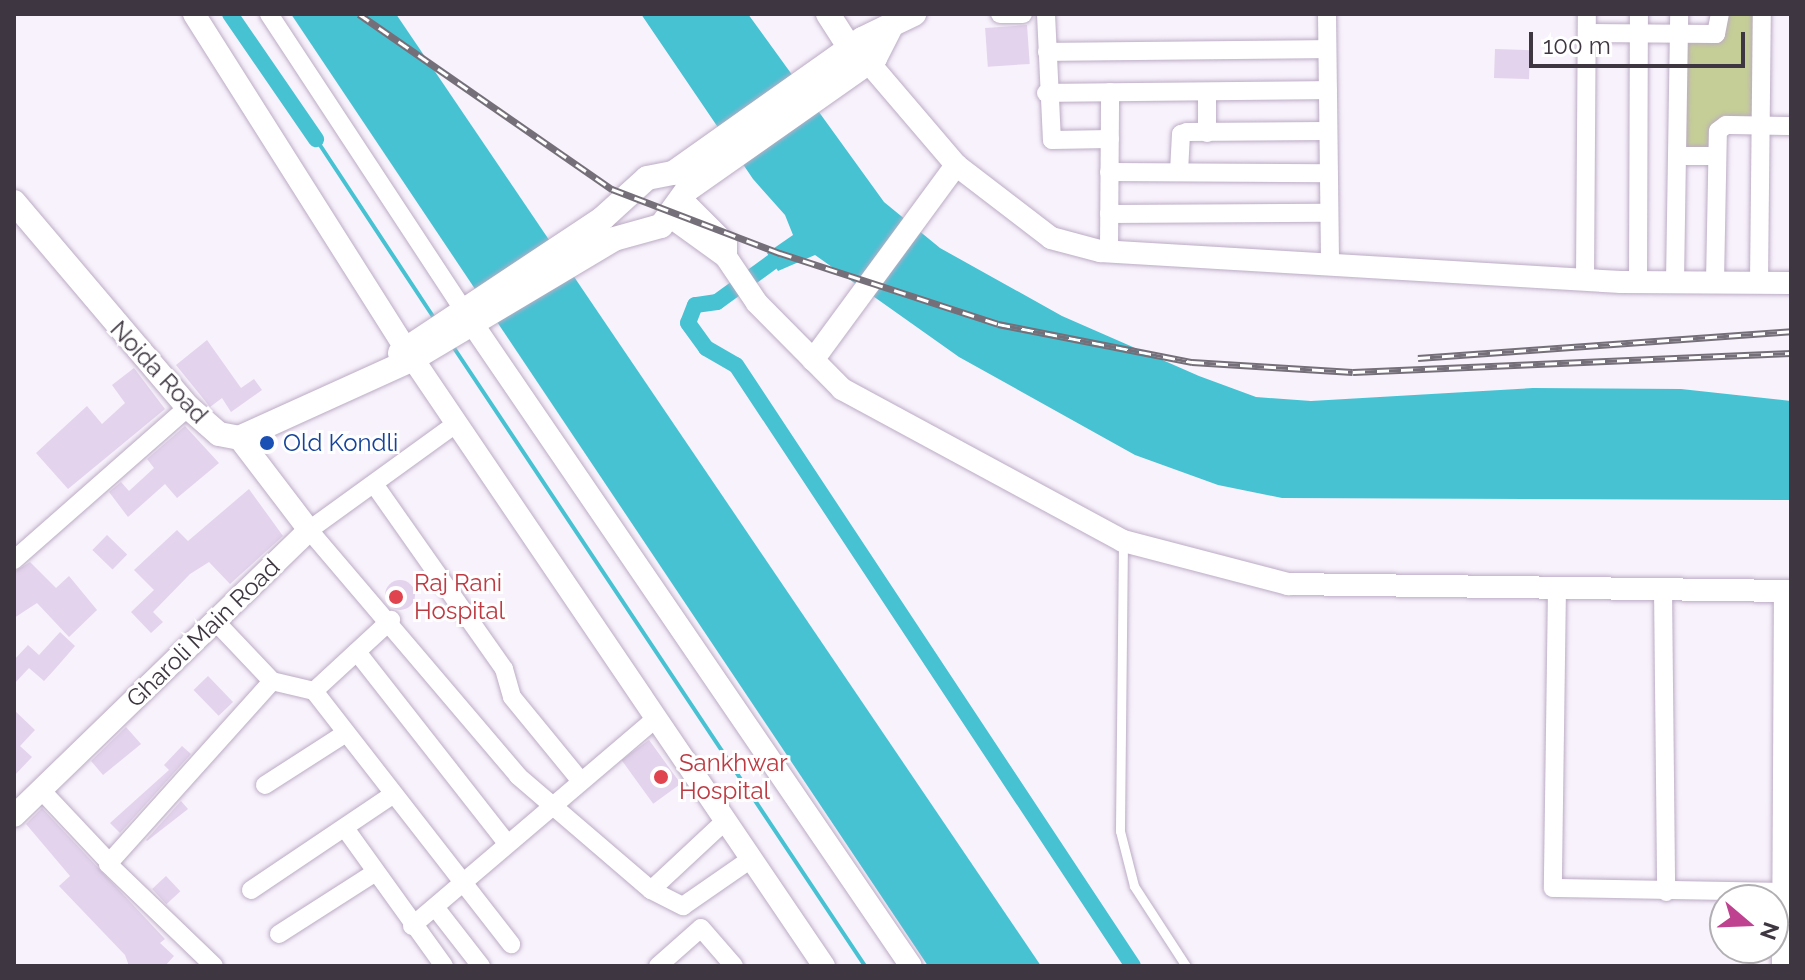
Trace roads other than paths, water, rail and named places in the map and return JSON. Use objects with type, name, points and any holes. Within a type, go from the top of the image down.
[{"type":"main road","points":[[828,14],[858,59]]},
{"type":"main road","points":[[845,14],[858,59]]},
{"type":"main road","points":[[566,254],[651,232],[710,157],[858,59],[890,29],[914,14]]},
{"type":"main road","points":[[239,438],[388,366],[465,320],[566,254],[647,178],[678,195]]},
{"type":"main road","name":"Noida Road","points":[[14,202],[188,407],[219,434],[239,438]]},
{"type":"main road","points":[[619,203],[617,226],[630,235]]},
{"type":"street","points":[[194,14],[417,349],[457,423],[824,966]]},
{"type":"street","points":[[269,14],[465,320],[911,966]]},
{"type":"street","points":[[1000,14],[1023,14]]},
{"type":"street","points":[[1046,14],[1046,93],[1052,140],[1110,139]]},
{"type":"street","points":[[1327,14],[1326,131],[1330,261]]},
{"type":"street","points":[[1585,279],[1587,23],[1679,23],[1716,34],[1720,14]]},
{"type":"street","points":[[1759,282],[1762,14]]},
{"type":"street","points":[[1638,281],[1639,23]]},
{"type":"street","points":[[1675,282],[1679,23]]},
{"type":"street","points":[[1047,52],[1327,49]]},
{"type":"street","points":[[858,59],[956,165],[1051,238],[1109,251],[1330,261],[1585,279],[1791,283]]},
{"type":"street","points":[[1046,93],[1328,90]]},
{"type":"street","points":[[1109,251],[1110,92]]},
{"type":"street","points":[[1207,92],[1207,133]]},
{"type":"street","points":[[1715,282],[1717,156],[1721,127],[1791,126]]},
{"type":"street","points":[[1179,172],[1181,134],[1326,131]]},
{"type":"street","points":[[1677,156],[1717,156]]},
{"type":"street","points":[[813,360],[956,165]]},
{"type":"street","points":[[1109,172],[1328,173]]},
{"type":"street","points":[[678,195],[726,244],[732,265],[757,303],[842,389],[1123,541],[1288,584],[1787,590],[1786,884]]},
{"type":"street","points":[[1109,214],[1328,213]]},
{"type":"street","points":[[14,560],[188,407]]},
{"type":"street","points":[[309,530],[457,423]]},
{"type":"street","points":[[239,438],[309,530],[391,620],[549,806],[651,890],[683,906],[734,966]]},
{"type":"street","points":[[374,484],[504,669],[512,697],[580,780]]},
{"type":"street","name":"Gharoli Main Road","points":[[14,816],[309,530]]},
{"type":"street","points":[[1557,587],[1553,888],[1709,892]]},
{"type":"street","points":[[1663,589],[1666,892]]},
{"type":"street","points":[[314,691],[391,620]]},
{"type":"street","points":[[215,621],[272,681],[314,691],[511,944]]},
{"type":"street","points":[[357,652],[507,843]]},
{"type":"street","points":[[108,861],[272,681]]},
{"type":"street","points":[[412,926],[464,884],[549,806],[656,718]]},
{"type":"street","points":[[265,785],[346,733]]},
{"type":"street","points":[[41,790],[214,966]]},
{"type":"street","points":[[251,890],[347,831],[394,794]]},
{"type":"street","points":[[651,890],[725,821]]},
{"type":"street","points":[[347,831],[442,965],[465,943]]},
{"type":"street","points":[[683,906],[751,859]]},
{"type":"street","points":[[279,934],[376,872]]},
{"type":"street","points":[[435,907],[481,966]]},
{"type":"street","points":[[658,966],[701,928]]},
{"type":"lane","points":[[1123,541],[1120,831],[1134,886],[1186,966]]},
{"type":"water","points":[[291,14],[396,14],[1041,966],[928,966]]},
{"type":"water","points":[[641,14],[748,14],[884,202],[940,248],[1062,316],[1199,376],[1256,397],[1311,401],[1533,388],[1681,389],[1791,401],[1791,500],[1282,498],[1218,485],[1135,455],[959,357],[815,255],[778,271],[767,253],[793,235],[785,215],[753,179]]},
{"type":"waterway","points":[[230,14],[316,139]]},
{"type":"waterway","points":[[316,139],[436,321]]},
{"type":"waterway","points":[[772,262],[717,302],[695,305],[688,323],[706,348],[736,365],[1133,966]]},
{"type":"waterway","points":[[452,345],[865,966]]},
{"type":"railway","points":[[359,14],[612,189],[780,253],[998,324],[1192,362],[1353,372],[1791,353]]},
{"type":"railway","points":[[1418,358],[1791,331]]},
{"type":"place","name":"Old Kondli","points":[[267,443]]},
{"type":"place","name":"Raj Rani Hospital","points":[[396,597]]},
{"type":"place","name":"Sankhwar Hospital","points":[[661,777]]}]
